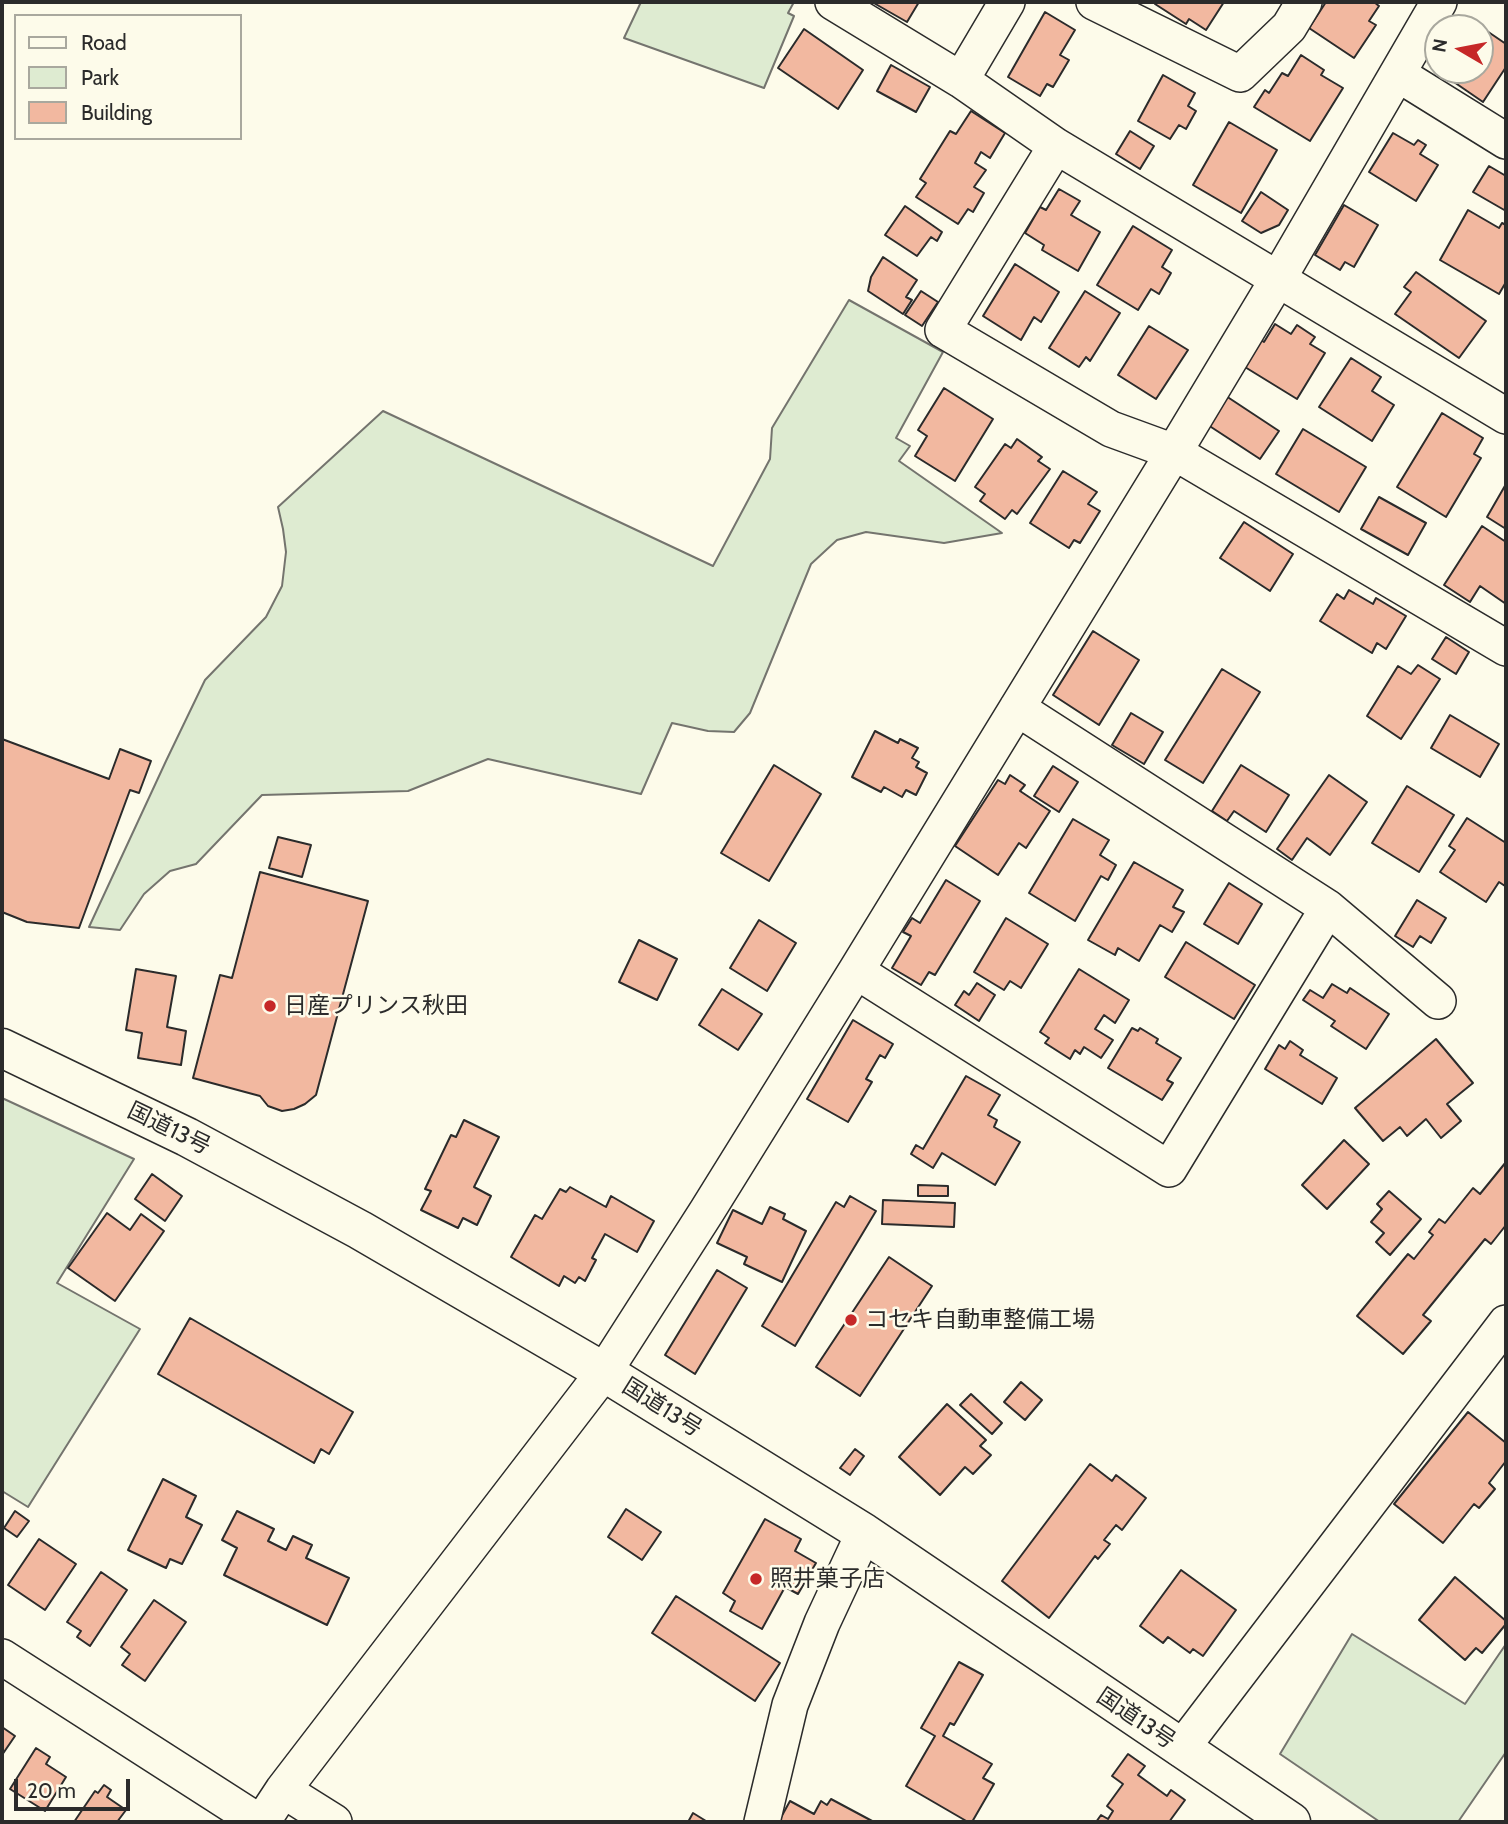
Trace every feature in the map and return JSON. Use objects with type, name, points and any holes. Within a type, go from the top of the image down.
[{"type":"highway","name":"国道13号","points":[[2,1048],[187,1137],[303,1199],[604,1372],[863,1533],[1291,1822]]},
{"type":"street","points":[[834,2],[961,80],[1056,146],[1506,416]]},
{"type":"street","points":[[961,80],[1007,2]]},
{"type":"street","points":[[1094,2],[1240,74],[1289,27],[1304,2]]},
{"type":"street","points":[[2,1657],[260,1822],[604,1372],[856,971],[1174,452],[1440,2]]},
{"type":"street","points":[[1398,74],[1506,141]]},
{"type":"street","points":[[1056,146],[943,330],[1111,429],[1174,452],[1506,648]]},
{"type":"street","points":[[1017,708],[1328,908],[1438,1001]]},
{"type":"street","points":[[856,971],[1169,1169],[1328,908]]},
{"type":"street","points":[[1181,1749],[1506,1323]]},
{"type":"street","points":[[762,1822],[790,1705],[822,1623],[863,1533]]},
{"type":"street","points":[[284,1790],[334,1822]]},
{"type":"green space","points":[[641,2],[794,2],[788,13],[794,16],[764,88],[624,38]]},
{"type":"green space","points":[[849,300],[943,352],[896,438],[910,446],[899,461],[1002,533],[944,543],[866,532],[837,540],[811,564],[750,713],[734,732],[708,731],[672,723],[641,794],[488,759],[408,791],[262,795],[196,864],[170,871],[144,894],[120,930],[89,927],[205,680],[266,617],[282,586],[286,552],[278,507],[383,411],[713,566],[770,459],[772,428]]},
{"type":"green space","points":[[2,1098],[134,1159],[57,1283],[140,1329],[28,1507],[2,1491]]},
{"type":"green space","points":[[1352,1634],[1465,1704],[1506,1644],[1506,1752],[1458,1822],[1380,1822],[1280,1754]]},
{"type":"building","points":[[872,2],[919,2],[907,22]]},
{"type":"building","points":[[1224,2],[1206,30],[1189,19],[1186,24],[1155,4]]},
{"type":"building","points":[[1326,2],[1374,2],[1379,6],[1369,21],[1376,25],[1354,58],[1309,28]]},
{"type":"building","points":[[1045,12],[1075,30],[1060,55],[1069,60],[1053,87],[1047,84],[1040,96],[1008,77]]},
{"type":"building","points":[[804,29],[863,70],[838,109],[778,68]]},
{"type":"building","points":[[1494,36],[1506,44],[1506,67],[1483,102],[1457,84],[1494,84]]},
{"type":"building","points":[[1301,55],[1324,70],[1321,75],[1343,88],[1310,141],[1254,107],[1265,90],[1269,93],[1282,73],[1288,76]]},
{"type":"building","points":[[891,65],[930,87],[916,112],[877,91]]},
{"type":"building","points":[[1163,75],[1195,93],[1188,106],[1196,111],[1186,129],[1179,125],[1170,139],[1138,121]]},
{"type":"building","points":[[971,111],[1005,133],[990,158],[981,152],[975,163],[986,170],[974,187],[984,193],[973,212],[968,209],[958,224],[916,197],[926,183],[920,179],[950,131],[956,134]]},
{"type":"building","points":[[1229,122],[1277,150],[1241,213],[1193,185]]},
{"type":"building","points":[[1130,131],[1154,146],[1140,169],[1116,154]]},
{"type":"building","points":[[1393,133],[1414,145],[1418,140],[1426,145],[1420,154],[1438,165],[1416,201],[1369,172]]},
{"type":"building","points":[[1489,166],[1506,176],[1506,211],[1473,192]]},
{"type":"building","points":[[1059,189],[1080,201],[1071,215],[1100,232],[1078,271],[1042,250],[1044,245],[1025,233],[1040,207],[1046,210]]},
{"type":"building","points":[[1261,192],[1288,210],[1279,225],[1261,233],[1242,221]]},
{"type":"building","points":[[1344,205],[1378,225],[1354,267],[1345,262],[1340,270],[1315,255]]},
{"type":"building","points":[[905,206],[942,232],[937,241],[931,237],[917,256],[885,235]]},
{"type":"building","points":[[1468,210],[1499,228],[1502,223],[1506,225],[1506,282],[1499,294],[1440,260]]},
{"type":"building","points":[[1133,226],[1172,250],[1162,267],[1171,273],[1159,294],[1151,289],[1138,310],[1097,285]]},
{"type":"building","points":[[883,257],[917,280],[906,297],[912,300],[903,314],[868,291],[871,277]]},
{"type":"building","points":[[1015,264],[1059,292],[1041,322],[1034,317],[1021,340],[983,316]]},
{"type":"building","points":[[1416,272],[1486,321],[1459,358],[1395,314],[1411,292],[1404,287]]},
{"type":"building","points":[[921,291],[938,302],[922,326],[905,315]]},
{"type":"building","points":[[1085,291],[1120,313],[1090,361],[1086,357],[1079,367],[1049,348]]},
{"type":"building","points":[[1275,324],[1291,334],[1297,325],[1315,337],[1310,344],[1325,353],[1297,399],[1240,364],[1257,337],[1264,342]]},
{"type":"building","points":[[1149,326],[1188,350],[1156,399],[1118,375]]},
{"type":"building","points":[[1351,358],[1381,377],[1372,391],[1394,405],[1372,441],[1319,407]]},
{"type":"building","points":[[944,388],[993,419],[955,481],[915,456],[927,436],[918,430]]},
{"type":"building","points":[[1226,396],[1279,431],[1260,459],[1208,425]]},
{"type":"building","points":[[1442,413],[1483,438],[1474,454],[1481,458],[1446,517],[1397,487]]},
{"type":"building","points":[[1303,429],[1366,467],[1339,512],[1276,474]]},
{"type":"building","points":[[1017,439],[1042,457],[1038,461],[1050,469],[1017,514],[1012,510],[1005,519],[980,501],[985,494],[975,487],[1005,444],[1011,448]]},
{"type":"building","points":[[1063,471],[1097,492],[1088,504],[1100,511],[1080,543],[1074,540],[1069,548],[1030,523]]},
{"type":"building","points":[[1506,484],[1506,529],[1487,517]]},
{"type":"building","points":[[1379,497],[1426,523],[1408,555],[1361,529]]},
{"type":"building","points":[[1244,522],[1293,554],[1270,591],[1220,558]]},
{"type":"building","points":[[1482,526],[1506,542],[1506,604],[1480,586],[1470,602],[1444,585]]},
{"type":"building","points":[[1349,590],[1373,604],[1376,598],[1406,616],[1386,649],[1377,643],[1372,653],[1320,621],[1337,594],[1344,599]]},
{"type":"building","points":[[1093,631],[1139,660],[1099,725],[1053,695]]},
{"type":"building","points":[[1446,637],[1469,652],[1456,674],[1432,659]]},
{"type":"building","points":[[1418,665],[1440,679],[1401,739],[1367,716],[1398,666],[1411,674]]},
{"type":"building","points":[[1222,669],[1260,692],[1203,783],[1165,760]]},
{"type":"building","points":[[1131,713],[1163,732],[1144,764],[1112,745]]},
{"type":"building","points":[[1450,715],[1499,744],[1480,777],[1431,748]]},
{"type":"building","points":[[875,731],[898,743],[900,739],[918,748],[912,758],[919,762],[916,767],[927,773],[916,795],[906,790],[902,797],[884,787],[881,792],[852,777]]},
{"type":"building","points":[[2,739],[109,779],[120,749],[151,761],[139,793],[130,790],[79,928],[27,922],[2,912]]},
{"type":"building","points":[[774,765],[821,794],[769,881],[721,853]]},
{"type":"building","points":[[1241,765],[1289,795],[1266,832],[1234,811],[1227,821],[1212,811]]},
{"type":"building","points":[[1053,766],[1078,782],[1059,812],[1034,796]]},
{"type":"building","points":[[1010,775],[1025,785],[1020,791],[1050,811],[1026,848],[1019,843],[998,875],[955,846],[998,780],[1005,784]]},
{"type":"building","points":[[1329,775],[1367,802],[1330,855],[1307,838],[1292,860],[1277,849]]},
{"type":"building","points":[[1407,786],[1454,815],[1419,872],[1372,843]]},
{"type":"building","points":[[1467,818],[1506,843],[1506,885],[1499,882],[1486,902],[1440,872],[1455,850],[1449,846]]},
{"type":"building","points":[[1073,819],[1109,840],[1100,855],[1116,865],[1108,880],[1101,876],[1075,921],[1029,893]]},
{"type":"building","points":[[278,837],[311,845],[302,877],[269,868]]},
{"type":"building","points":[[1134,862],[1183,890],[1173,907],[1184,912],[1172,932],[1160,925],[1139,961],[1118,948],[1115,955],[1088,940]]},
{"type":"building","points":[[260,872],[368,901],[316,1095],[305,1104],[282,1111],[268,1106],[260,1096],[193,1078],[220,975],[232,978]]},
{"type":"building","points":[[946,880],[980,901],[935,975],[929,972],[921,985],[892,968],[911,936],[903,932],[912,918],[920,923]]},
{"type":"building","points":[[1229,883],[1262,904],[1238,944],[1204,924]]},
{"type":"building","points":[[1417,900],[1446,918],[1431,943],[1420,936],[1413,947],[1395,936]]},
{"type":"building","points":[[1006,918],[1048,944],[1021,988],[1010,981],[1004,990],[974,972]]},
{"type":"building","points":[[759,920],[796,943],[767,991],[730,968]]},
{"type":"building","points":[[639,940],[677,959],[657,1000],[619,982]]},
{"type":"building","points":[[1186,942],[1255,985],[1234,1019],[1165,977]]},
{"type":"building","points":[[136,969],[176,976],[167,1027],[186,1031],[181,1065],[138,1058],[142,1033],[126,1030]]},
{"type":"building","points":[[1079,969],[1129,1000],[1115,1023],[1104,1015],[1095,1029],[1113,1040],[1101,1058],[1084,1047],[1080,1054],[1075,1050],[1070,1059],[1045,1043],[1049,1038],[1040,1032]]},
{"type":"building","points":[[977,983],[995,995],[979,1021],[955,1005],[964,991],[969,995]]},
{"type":"building","points":[[1332,984],[1347,993],[1350,988],[1389,1014],[1366,1049],[1331,1026],[1335,1021],[1303,1000],[1310,990],[1323,998]]},
{"type":"building","points":[[722,989],[762,1014],[738,1050],[699,1025]]},
{"type":"building","points":[[853,1020],[893,1044],[885,1058],[880,1055],[866,1079],[872,1082],[848,1122],[807,1099]]},
{"type":"building","points":[[1132,1028],[1138,1031],[1140,1028],[1158,1039],[1156,1043],[1181,1058],[1167,1080],[1173,1083],[1162,1100],[1108,1068]]},
{"type":"building","points":[[1436,1039],[1473,1083],[1447,1104],[1461,1121],[1441,1138],[1426,1119],[1407,1136],[1400,1127],[1383,1141],[1355,1108]]},
{"type":"building","points":[[1290,1041],[1303,1050],[1300,1055],[1337,1078],[1322,1104],[1265,1069],[1279,1045],[1285,1049]]},
{"type":"building","points":[[966,1076],[1000,1095],[988,1115],[997,1120],[994,1127],[1020,1142],[995,1185],[942,1153],[933,1168],[911,1154],[916,1145],[923,1149]]},
{"type":"building","points":[[464,1120],[499,1137],[474,1187],[491,1196],[477,1225],[463,1218],[458,1228],[421,1210],[431,1191],[425,1189],[451,1135],[456,1137]]},
{"type":"building","points":[[1344,1140],[1369,1164],[1327,1209],[1302,1185]]},
{"type":"building","points":[[1506,1162],[1506,1225],[1491,1244],[1485,1239],[1423,1315],[1431,1321],[1403,1354],[1357,1316],[1408,1254],[1414,1259],[1433,1235],[1429,1232],[1439,1219],[1445,1223],[1473,1188],[1480,1194]]},
{"type":"building","points":[[152,1174],[182,1196],[165,1221],[135,1199]]},
{"type":"building","points":[[918,1185],[948,1186],[948,1196],[918,1196]]},
{"type":"building","points":[[570,1187],[606,1207],[611,1196],[654,1221],[637,1252],[605,1234],[592,1258],[596,1260],[585,1281],[579,1277],[575,1283],[564,1276],[559,1286],[511,1257],[535,1215],[542,1219],[560,1189],[566,1192]]},
{"type":"building","points":[[1389,1191],[1421,1219],[1390,1255],[1376,1242],[1384,1233],[1371,1222],[1382,1209],[1377,1204]]},
{"type":"building","points":[[850,1196],[876,1211],[795,1346],[762,1326],[836,1202],[844,1207]]},
{"type":"building","points":[[883,1200],[955,1203],[954,1227],[882,1224]]},
{"type":"building","points":[[770,1207],[785,1214],[783,1219],[806,1231],[782,1282],[744,1264],[747,1257],[717,1243],[733,1210],[762,1224]]},
{"type":"building","points":[[107,1213],[130,1230],[141,1214],[164,1231],[115,1301],[68,1268]]},
{"type":"building","points":[[889,1257],[932,1286],[860,1396],[816,1367]]},
{"type":"building","points":[[717,1270],[747,1288],[695,1374],[665,1355]]},
{"type":"building","points":[[190,1318],[353,1412],[329,1454],[321,1449],[314,1463],[158,1374]]},
{"type":"building","points":[[1021,1382],[1042,1400],[1025,1420],[1004,1402]]},
{"type":"building","points":[[971,1394],[1002,1423],[992,1434],[960,1405]]},
{"type":"building","points":[[947,1404],[986,1440],[980,1446],[991,1455],[973,1474],[965,1467],[940,1495],[899,1457]]},
{"type":"building","points":[[1468,1412],[1506,1443],[1506,1461],[1489,1483],[1495,1489],[1479,1508],[1474,1504],[1443,1543],[1394,1504]]},
{"type":"building","points":[[855,1449],[864,1456],[850,1475],[840,1468]]},
{"type":"building","points":[[1090,1464],[1112,1481],[1116,1475],[1146,1498],[1122,1530],[1116,1525],[1104,1540],[1110,1544],[1098,1559],[1095,1556],[1049,1618],[1002,1581]]},
{"type":"building","points":[[163,1479],[196,1496],[186,1517],[202,1525],[182,1564],[170,1559],[166,1568],[128,1550]]},
{"type":"building","points":[[626,1509],[661,1532],[642,1560],[608,1537]]},
{"type":"building","points":[[15,1511],[29,1521],[17,1537],[4,1528]]},
{"type":"building","points":[[237,1511],[274,1529],[268,1541],[286,1550],[293,1536],[312,1545],[306,1558],[349,1578],[327,1625],[224,1575],[237,1548],[222,1540]]},
{"type":"building","points":[[765,1519],[801,1539],[795,1551],[816,1563],[798,1594],[785,1587],[762,1629],[730,1611],[735,1601],[723,1593]]},
{"type":"building","points":[[39,1539],[76,1564],[45,1610],[8,1585]]},
{"type":"building","points":[[1181,1570],[1236,1610],[1203,1656],[1193,1649],[1190,1653],[1168,1637],[1163,1643],[1140,1626]]},
{"type":"building","points":[[101,1572],[127,1590],[90,1646],[77,1637],[81,1631],[67,1622]]},
{"type":"building","points":[[1455,1577],[1506,1621],[1482,1653],[1476,1648],[1465,1660],[1419,1620]]},
{"type":"building","points":[[676,1596],[780,1663],[755,1701],[652,1633]]},
{"type":"building","points":[[154,1600],[186,1622],[145,1681],[122,1665],[130,1654],[121,1647]]},
{"type":"building","points":[[959,1662],[983,1675],[954,1725],[950,1723],[943,1736],[992,1764],[983,1778],[994,1784],[972,1822],[906,1786],[935,1736],[921,1728]]},
{"type":"building","points":[[2,1727],[15,1736],[2,1755]]},
{"type":"building","points":[[36,1748],[50,1757],[46,1764],[66,1777],[45,1811],[10,1789]]},
{"type":"building","points":[[1128,1754],[1145,1766],[1138,1775],[1167,1796],[1171,1790],[1185,1800],[1169,1822],[1096,1822],[1101,1815],[1108,1819],[1113,1811],[1107,1806],[1123,1784],[1112,1776]]},
{"type":"building","points":[[104,1785],[111,1790],[107,1797],[126,1810],[117,1822],[74,1822],[95,1791],[98,1793]]},
{"type":"building","points":[[831,1799],[874,1822],[779,1821],[790,1801],[814,1814],[821,1801],[827,1805]]},
{"type":"building","points":[[693,1813],[706,1821],[706,1822],[688,1822]]},
{"type":"place","name":"日産プリンス秋田","points":[[270,1006]]},
{"type":"place","name":"コセキ自動車整備工場","points":[[851,1320]]},
{"type":"place","name":"照井菓子店","points":[[756,1579]]}]
